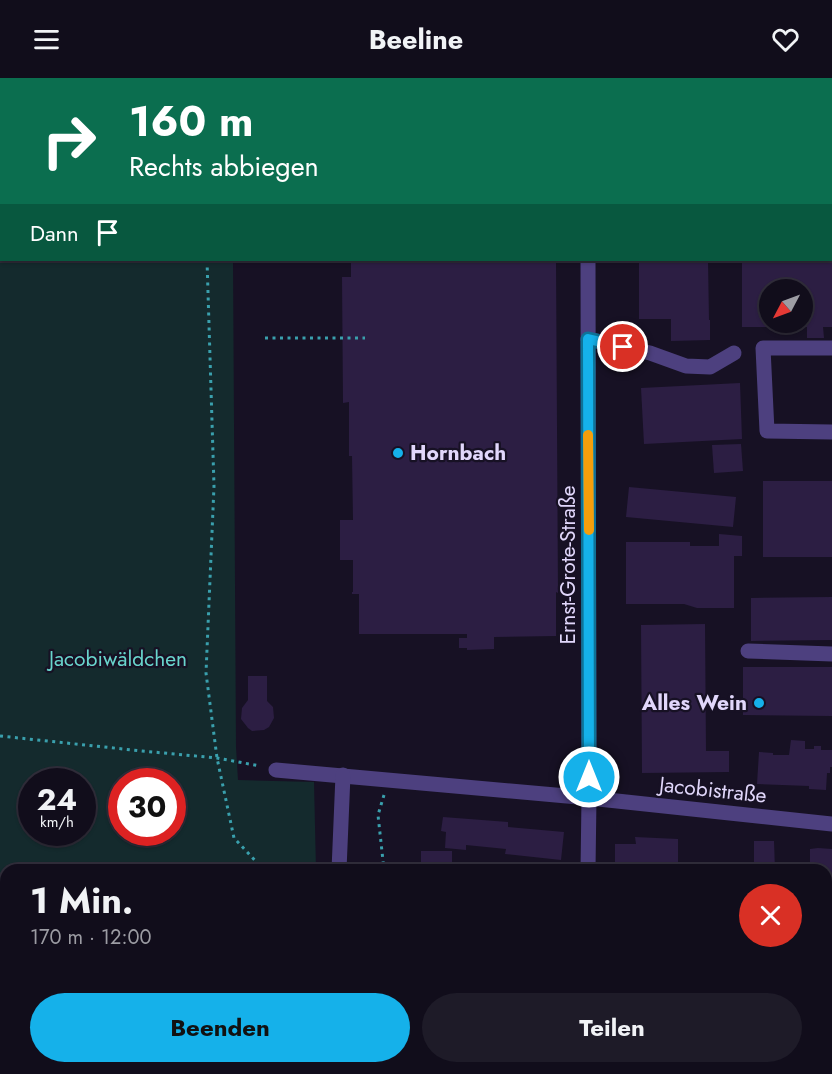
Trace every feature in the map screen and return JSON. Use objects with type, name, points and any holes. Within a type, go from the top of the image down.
[{"type":"street","name":"Ernst-Grote-Straße","points":[[588,261],[588,864]]},
{"type":"street","points":[[588,339],[650,353],[686,366],[710,367],[734,353]]},
{"type":"street","points":[[832,348],[763,348],[766,431],[832,432]]},
{"type":"street","points":[[747,651],[832,654]]},
{"type":"street","name":"Jacobistraße","points":[[276,770],[589,798],[832,824]]},
{"type":"street","points":[[339,864],[343,775]]},
{"type":"path","points":[[207,261],[214,486],[206,673],[217,758],[234,838],[258,864]]},
{"type":"path","points":[[265,338],[365,338]]},
{"type":"path","points":[[0,736],[217,758],[276,770]]},
{"type":"path","points":[[383,864],[378,815],[388,779]]},
{"type":"green space","name":"Jacobiwäldchen","points":[[0,261],[233,261],[238,780],[314,782],[316,864],[0,864]]},
{"type":"building","points":[[351,261],[556,261],[558,593],[556,592],[556,636],[494,637],[494,649],[467,650],[467,648],[459,648],[459,638],[467,638],[467,634],[359,634],[359,594],[352,594],[353,560],[340,560],[340,520],[353,520],[352,456],[349,456],[349,402],[343,403],[342,277],[351,277]]},
{"type":"building","points":[[639,261],[708,261],[710,340],[671,341],[671,319],[639,319]]},
{"type":"building","points":[[742,261],[832,261],[832,327],[823,327],[824,338],[807,338],[807,333],[813,333],[813,279],[759,279],[759,327],[742,327]]},
{"type":"building","points":[[740,383],[742,439],[644,444],[641,388]]},
{"type":"building","points":[[741,444],[743,471],[714,473],[712,445]]},
{"type":"building","points":[[763,481],[832,481],[832,557],[763,557]]},
{"type":"building","points":[[629,487],[736,497],[733,527],[626,517]]},
{"type":"building","points":[[719,534],[742,536],[742,556],[734,556],[734,608],[697,608],[684,604],[626,604],[626,542],[690,542],[690,546],[719,546]]},
{"type":"building","points":[[832,597],[832,640],[751,641],[751,598]]},
{"type":"building","points":[[705,624],[706,751],[729,751],[729,772],[642,773],[641,625]]},
{"type":"building","points":[[743,667],[832,667],[832,716],[743,715]]},
{"type":"building","points":[[248,676],[267,676],[267,701],[273,707],[274,718],[269,727],[264,730],[252,731],[241,719],[242,708],[248,700]]},
{"type":"building","points":[[791,740],[805,741],[805,749],[821,746],[821,750],[832,750],[832,767],[830,767],[830,773],[827,773],[826,790],[809,789],[809,786],[757,784],[759,752],[789,755]]},
{"type":"building","points":[[443,817],[508,822],[508,827],[564,832],[561,860],[505,854],[506,849],[466,845],[466,850],[445,848],[446,832],[441,831]]},
{"type":"building","points":[[635,837],[678,839],[678,864],[615,864],[615,844],[636,844]]},
{"type":"building","points":[[754,841],[774,841],[775,864],[754,864]]},
{"type":"building","points":[[810,849],[832,849],[832,864],[810,864]]},
{"type":"building","points":[[421,851],[452,851],[452,864],[421,864]]},
{"type":"slow traffic","points":[[588,435],[589,530]]},
{"type":"place","name":"Hornbach","points":[[398,453]]},
{"type":"place","name":"Alles Wein","points":[[759,703]]},
{"type":"route","points":[[589,777],[588,339],[623,347]]}]
